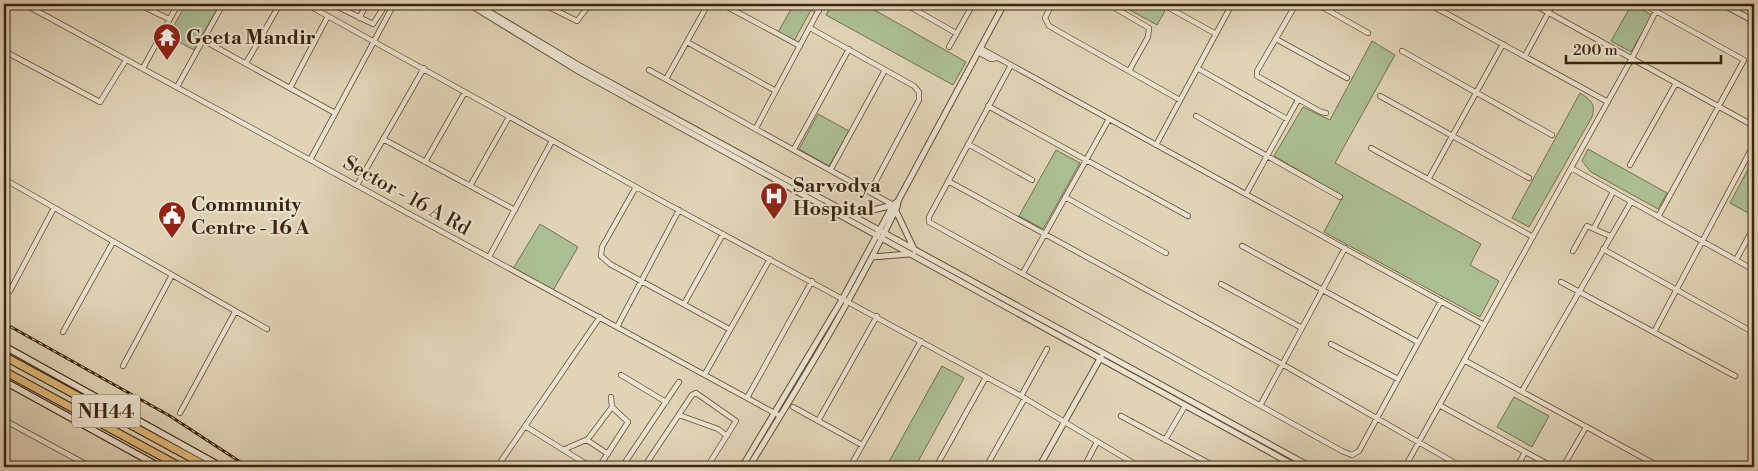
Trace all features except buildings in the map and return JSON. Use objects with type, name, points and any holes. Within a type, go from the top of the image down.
[{"type":"highway","name":"NH44","points":[[4,356],[208,467]]},
{"type":"highway","name":"NH44","points":[[4,370],[181,467]]},
{"type":"main road","points":[[4,346],[222,467]]},
{"type":"main road","points":[[4,381],[160,467]]},
{"type":"street","points":[[4,9],[6,4]]},
{"type":"street","name":"Sector - 16 A Rd","points":[[24,4],[778,414]]},
{"type":"street","points":[[138,4],[169,19]]},
{"type":"street","points":[[142,68],[178,4]]},
{"type":"street","points":[[177,87],[223,4]]},
{"type":"street","points":[[246,63],[280,4]]},
{"type":"street","points":[[306,4],[315,6],[328,16],[552,141],[1023,397],[1140,467]]},
{"type":"street","points":[[332,4],[373,24],[386,4]]},
{"type":"street","points":[[359,18],[367,4]]},
{"type":"street","points":[[310,160],[394,4]]},
{"type":"street","points":[[469,4],[575,69],[772,176],[879,238],[1033,314],[1311,467]]},
{"type":"street","points":[[476,4],[578,65],[853,215],[1030,320],[1298,467]]},
{"type":"street","points":[[543,4],[577,20],[590,4]]},
{"type":"street","points":[[666,79],[708,4]]},
{"type":"street","points":[[722,4],[800,46]]},
{"type":"street","points":[[806,4],[819,11]]},
{"type":"street","points":[[756,128],[822,4]]},
{"type":"street","points":[[905,4],[956,33]]},
{"type":"street","points":[[949,47],[973,4]]},
{"type":"street","points":[[845,299],[872,257],[881,232],[1004,4]]},
{"type":"street","points":[[1052,4],[1045,18],[1049,26],[1180,100]]},
{"type":"street","points":[[1108,4],[1149,28],[1148,37],[1129,71]]},
{"type":"street","points":[[1162,4],[1172,6],[1216,34]]},
{"type":"street","points":[[1156,145],[1232,4]]},
{"type":"street","points":[[1296,4],[1257,71],[1257,76],[1298,100],[1326,112]]},
{"type":"street","points":[[1317,4],[1368,34]]},
{"type":"street","points":[[1429,4],[1608,102]]},
{"type":"street","points":[[1533,4],[1754,126]]},
{"type":"street","points":[[1524,56],[1553,4]]},
{"type":"street","points":[[1643,4],[1742,58],[1743,62],[1658,217]]},
{"type":"street","points":[[1722,4],[1754,21]]},
{"type":"street","points":[[1405,467],[1608,102],[1656,11]]},
{"type":"street","points":[[290,88],[328,16]]},
{"type":"street","points":[[810,28],[914,86],[919,92],[919,100],[870,192]]},
{"type":"street","points":[[1276,39],[1347,78]]},
{"type":"street","points":[[203,40],[335,113]]},
{"type":"street","points":[[687,42],[776,91]]},
{"type":"street","points":[[1429,178],[1503,44]]},
{"type":"street","points":[[794,149],[849,49]]},
{"type":"street","points":[[979,50],[991,59],[997,58],[1011,65],[1484,325]]},
{"type":"street","points":[[1402,50],[1552,135]]},
{"type":"street","points":[[4,51],[100,102],[126,60]]},
{"type":"street","points":[[1011,65],[929,217],[929,222],[1352,455],[1359,450],[1440,301]]},
{"type":"street","points":[[357,185],[424,68]]},
{"type":"street","points":[[1197,68],[1287,119]]},
{"type":"street","points":[[649,70],[896,206],[915,251]]},
{"type":"street","points":[[831,169],[885,70]]},
{"type":"street","points":[[1630,165],[1676,83]]},
{"type":"street","points":[[426,162],[464,92]]},
{"type":"street","points":[[1380,96],[1529,178]]},
{"type":"street","points":[[1246,194],[1298,100]]},
{"type":"street","points":[[988,106],[1188,216]]},
{"type":"street","points":[[1196,116],[1340,197]]},
{"type":"street","points":[[470,186],[509,117]]},
{"type":"street","points":[[1023,273],[1109,119]]},
{"type":"street","points":[[383,139],[515,210]]},
{"type":"street","points":[[489,257],[552,141]]},
{"type":"street","points":[[968,144],[1032,180]]},
{"type":"street","points":[[1654,332],[1701,240],[1754,144]]},
{"type":"street","points":[[1371,148],[1533,236]]},
{"type":"street","points":[[1571,168],[1754,270]]},
{"type":"street","points":[[4,179],[267,330]]},
{"type":"street","points":[[948,181],[1282,364],[1462,467]]},
{"type":"street","points":[[636,187],[600,252],[605,260],[729,329]]},
{"type":"street","points":[[1594,228],[1613,192]]},
{"type":"street","points":[[1065,198],[1166,254]]},
{"type":"street","points":[[1522,391],[1631,202]]},
{"type":"street","points":[[853,215],[896,206]]},
{"type":"street","points":[[10,292],[54,208]]},
{"type":"street","points":[[617,327],[640,280],[679,210]]},
{"type":"street","points":[[1573,251],[1587,226],[1610,236]]},
{"type":"street","points":[[1736,260],[1754,227]]},
{"type":"street","points":[[684,304],[723,234]]},
{"type":"street","points":[[749,467],[879,238]]},
{"type":"street","points":[[63,332],[113,242]]},
{"type":"street","points":[[1242,246],[1418,342]]},
{"type":"street","points":[[1261,404],[1345,248]]},
{"type":"street","points":[[1603,249],[1749,330]]},
{"type":"street","points":[[872,257],[909,254]]},
{"type":"street","points":[[705,374],[770,259]]},
{"type":"street","points":[[123,366],[172,275]]},
{"type":"street","points":[[747,398],[812,281]]},
{"type":"street","points":[[1561,282],[1735,376]]},
{"type":"street","points":[[1221,284],[1302,328]]},
{"type":"street","points":[[180,413],[235,312]]},
{"type":"street","points":[[1030,320],[1033,314]]},
{"type":"street","points":[[818,421],[877,316]]},
{"type":"street","points":[[497,467],[600,317]]},
{"type":"street","points":[[850,467],[921,341]]},
{"type":"street","points":[[1331,344],[1398,379]]},
{"type":"street","points":[[986,467],[1047,349]]},
{"type":"street","points":[[1039,467],[1103,353]]},
{"type":"street","points":[[1464,360],[1660,467]]},
{"type":"street","points":[[1137,379],[1140,373]]},
{"type":"street","points":[[622,375],[666,402]]},
{"type":"street","points":[[936,467],[986,377]]},
{"type":"street","points":[[622,467],[679,382]]},
{"type":"street","points":[[644,467],[692,395],[698,393],[735,419],[735,424],[707,467]]},
{"type":"street","points":[[599,467],[628,422],[612,406],[611,398]]},
{"type":"street","points":[[1439,404],[1553,467]]},
{"type":"street","points":[[563,450],[586,440],[612,406]]},
{"type":"street","points":[[1166,440],[1185,406]]},
{"type":"street","points":[[793,408],[862,445]]},
{"type":"street","points":[[742,467],[778,414]]},
{"type":"street","points":[[679,415],[718,429],[727,436]]},
{"type":"street","points":[[1121,416],[1216,467]]},
{"type":"street","points":[[4,420],[91,467]]},
{"type":"street","points":[[525,426],[591,467]]},
{"type":"street","points":[[1563,467],[1586,427]]},
{"type":"street","points":[[586,440],[608,454]]},
{"type":"street","points":[[1084,467],[1098,442]]},
{"type":"street","points":[[1516,467],[1525,452]]},
{"type":"street","points":[[1122,467],[1127,460]]},
{"type":"street","points":[[78,467],[80,461]]},
{"type":"green space","points":[[186,4],[220,4],[194,50],[168,36]]},
{"type":"green space","points":[[794,4],[799,4],[811,10],[794,41],[778,32]]},
{"type":"green space","points":[[832,4],[864,4],[966,62],[953,85],[826,15]]},
{"type":"green space","points":[[1119,4],[1152,4],[1165,11],[1157,25]]},
{"type":"green space","points":[[1632,4],[1652,15],[1631,52],[1611,41]]},
{"type":"green space","points":[[1372,41],[1395,55],[1335,163],[1481,244],[1470,265],[1499,281],[1480,317],[1324,232],[1343,196],[1274,156],[1303,107],[1330,120]]},
{"type":"green space","points":[[1580,93],[1592,103],[1592,117],[1529,227],[1512,218]]},
{"type":"green space","points":[[818,114],[849,131],[829,166],[799,149]]},
{"type":"green space","points":[[1588,149],[1667,193],[1658,209],[1591,172],[1582,161]]},
{"type":"green space","points":[[1056,150],[1080,163],[1043,229],[1019,216]]},
{"type":"green space","points":[[1754,158],[1754,210],[1752,215],[1730,203]]},
{"type":"green space","points":[[540,224],[578,247],[551,294],[511,272]]},
{"type":"green space","points":[[942,366],[964,378],[915,467],[886,467]]},
{"type":"green space","points":[[1514,397],[1549,416],[1532,447],[1497,427]]},
{"type":"railway","points":[[4,323],[170,416],[248,467]]},
{"type":"place","name":"Geeta Mandir","points":[[167,61]]},
{"type":"place","name":"Sarvodya Hospital","points":[[774,220]]},
{"type":"place","name":"Community Centre - 16 A","points":[[172,239]]}]
